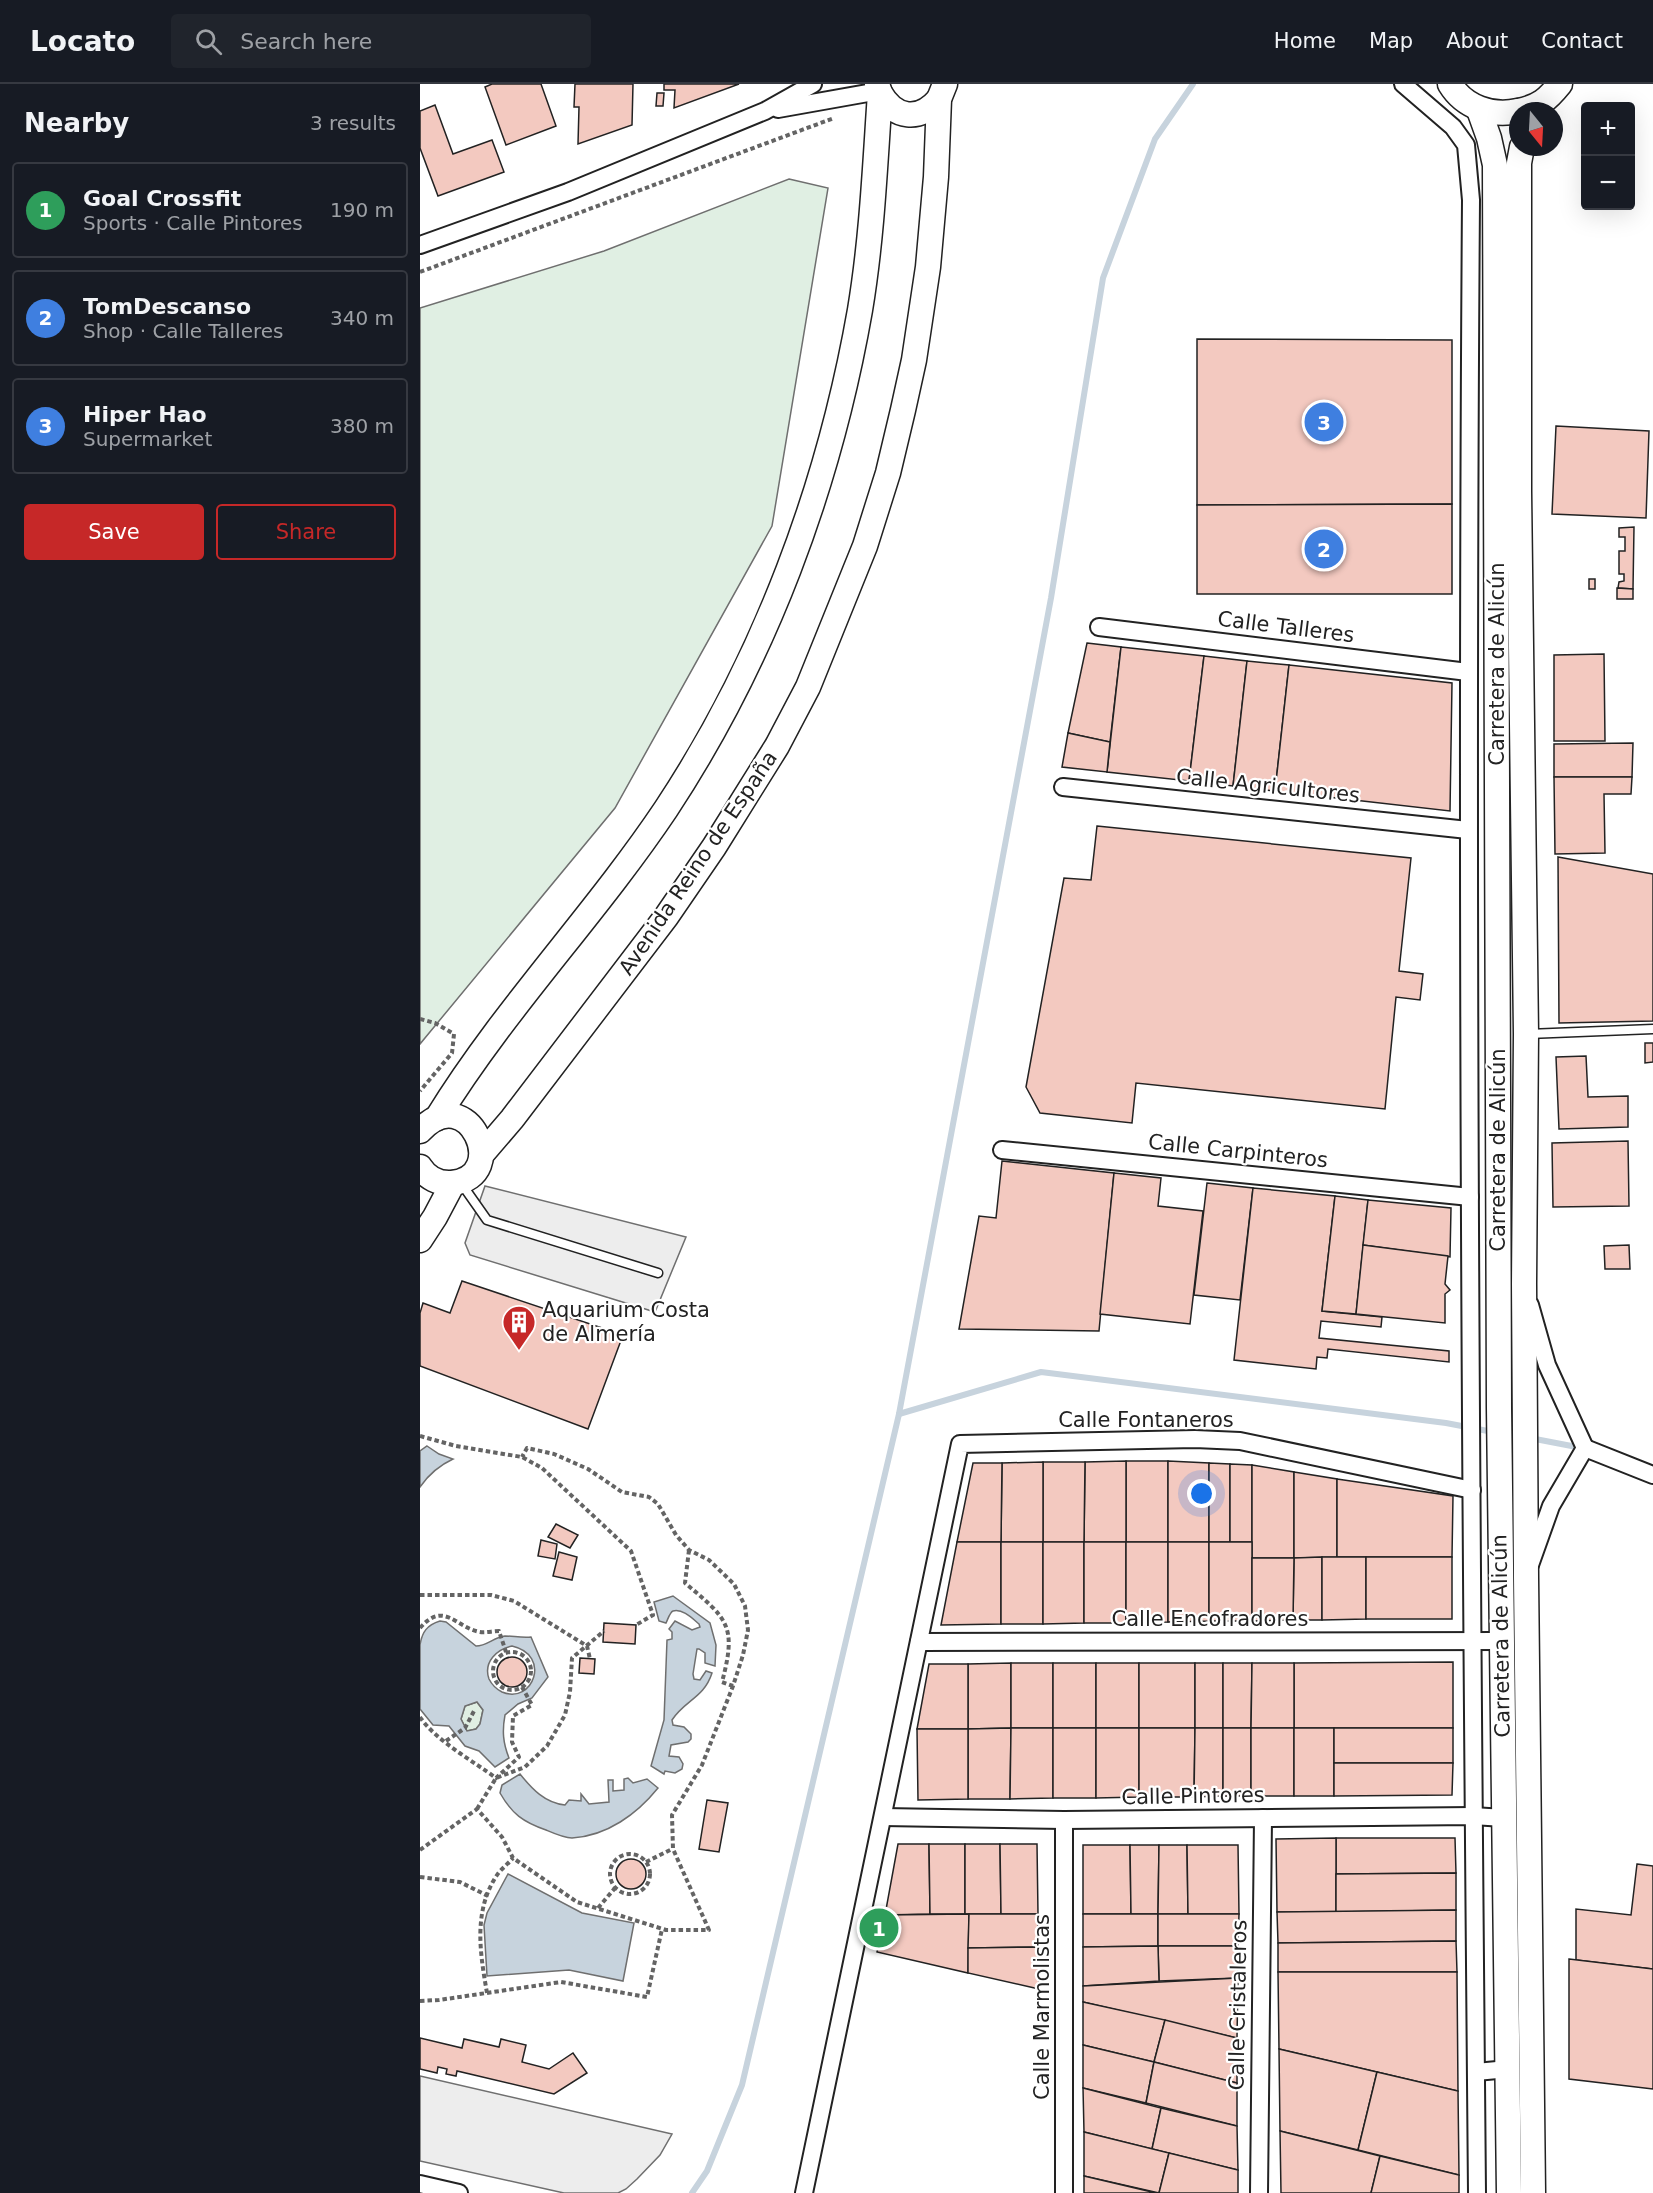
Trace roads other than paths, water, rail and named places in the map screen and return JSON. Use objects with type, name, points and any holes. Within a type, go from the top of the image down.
[{"type":"main road","points":[[1450,84],[1455,92],[1479,110],[1509,114]]},
{"type":"main road","points":[[1543,102],[1560,84]]},
{"type":"main road","points":[[873,91],[892,109],[902,114],[923,112],[932,107],[942,92]]},
{"type":"main road","points":[[429,1125],[460,1080],[599,901],[664,810],[714,731],[738,686],[765,624],[815,496],[842,397],[868,254],[873,91]]},
{"type":"main road","name":"Avenida Reino de España","points":[[456,1182],[472,1173],[482,1154],[526,1101],[666,917],[714,847],[777,746],[808,687],[865,546],[888,473],[903,410],[914,360],[928,267],[942,92]]},
{"type":"main road","name":"Carretera de Alicún","points":[[1479,110],[1495,165],[1498,1408],[1509,2193]]},
{"type":"main road","name":"Carretera de Alicún","points":[[1520,156],[1519,480],[1526,1034],[1525,1477],[1533,2193]]},
{"type":"main road","points":[[429,1125],[449,1116],[460,1118],[477,1132],[482,1154]]},
{"type":"main road","points":[[420,1167],[432,1179],[456,1182]]},
{"type":"main road","points":[[420,1240],[456,1182]]},
{"type":"street","points":[[420,245],[568,192],[765,111],[813,84]]},
{"type":"street","points":[[1403,84],[1453,127],[1466,145],[1471,200],[1468,830],[1471,1641],[1478,2193]]},
{"type":"street","points":[[765,111],[873,91]]},
{"type":"street","name":"Calle Talleres","points":[[1099,627],[1468,672]]},
{"type":"street","name":"Calle Agricultores","points":[[1064,787],[1468,830]]},
{"type":"street","name":"Calle Carpinteros","points":[[1002,1150],[1470,1197]]},
{"type":"street","points":[[1524,1284],[1547,1365],[1585,1448],[1653,1474]]},
{"type":"street","name":"Calle Fontaneros","points":[[919,1642],[960,1444],[1195,1439],[1240,1441],[1472,1490]]},
{"type":"street","points":[[1526,1577],[1551,1506],[1585,1448]]},
{"type":"street","name":"Calle Encofradores","points":[[919,1642],[1501,1641]]},
{"type":"street","points":[[804,2193],[919,1642]]},
{"type":"street","name":"Calle Pintores","points":[[883,1817],[1064,1820],[1473,1816],[1504,1818]]},
{"type":"street","name":"Calle Cristaleros","points":[[1259,2193],[1263,1818]]},
{"type":"street","name":"Calle Marmolistas","points":[[1064,1820],[1064,2193]]},
{"type":"street","points":[[1476,2072],[1508,2069]]},
{"type":"street","points":[[420,2184],[459,2193]]},
{"type":"lane","points":[[1526,1034],[1653,1029]]},
{"type":"lane","points":[[456,1182],[487,1220],[658,1273]]},
{"type":"waterway","points":[[692,2193],[707,2171],[742,2085],[899,1414],[1051,598],[1103,278],[1155,139],[1193,84]]},
{"type":"waterway","points":[[899,1414],[1041,1372],[1446,1423],[1493,1432]]},
{"type":"waterway","points":[[1530,1438],[1582,1448]]},
{"type":"place","name":"Hiper Hao","points":[[1324,422]]},
{"type":"place","name":"TomDescanso","points":[[1324,549]]},
{"type":"place","name":"Aquarium Costa de Almería","points":[[519,1351]]},
{"type":"place","name":"Goal Crossfit","points":[[879,1928]]}]
